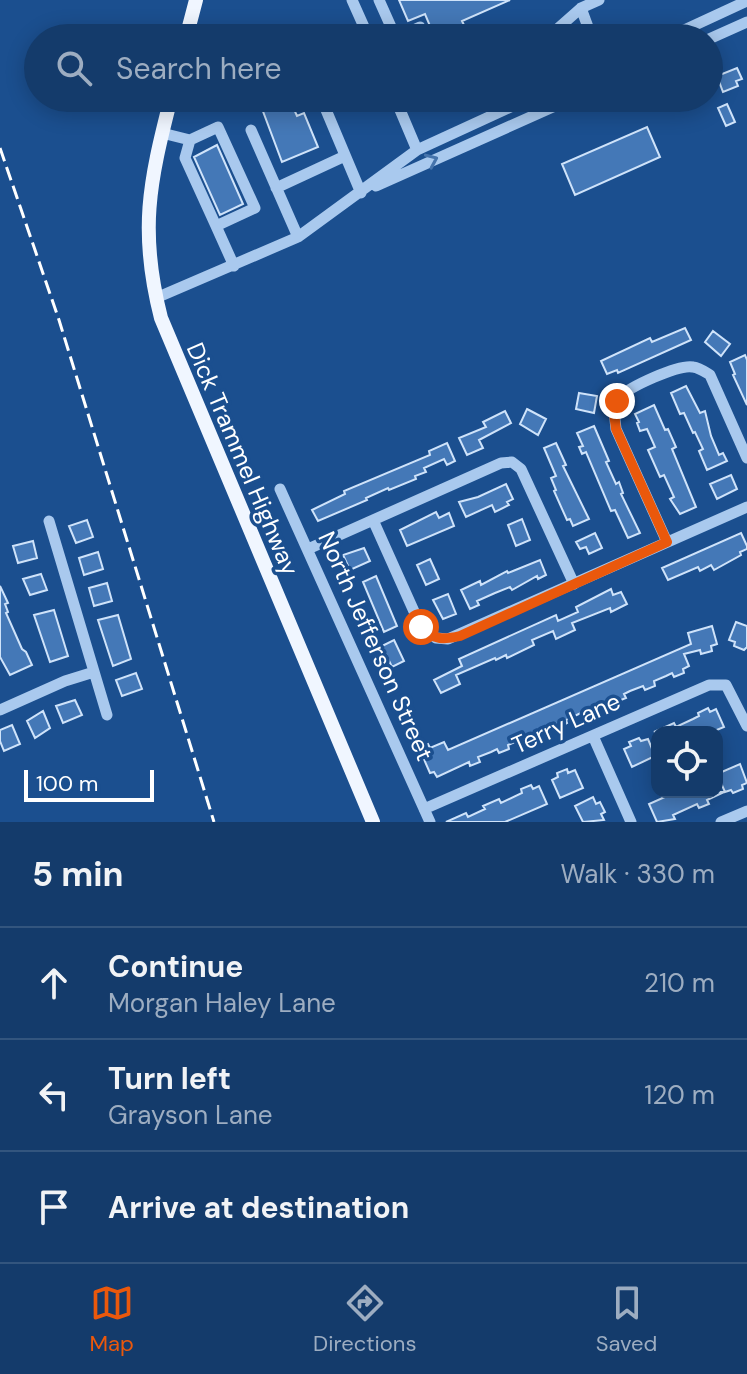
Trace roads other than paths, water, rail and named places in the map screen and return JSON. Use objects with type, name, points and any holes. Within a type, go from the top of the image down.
[{"type":"main road","points":[[190,24],[196,0]]},
{"type":"main road","name":"Dick Trammel Highway","points":[[167,112],[149,190],[149,256],[156,298],[172,348],[373,822]]},
{"type":"street","points":[[352,0],[363,24]]},
{"type":"street","points":[[379,0],[390,24]]},
{"type":"street","points":[[563,24],[581,8],[599,0]]},
{"type":"street","points":[[697,24],[747,1]]},
{"type":"street","points":[[581,8],[587,24]]},
{"type":"street","points":[[723,33],[747,22]]},
{"type":"street","points":[[327,112],[361,193]]},
{"type":"street","points":[[401,112],[417,150]]},
{"type":"street","points":[[156,298],[298,237],[417,150],[500,112]]},
{"type":"street","points":[[361,193],[542,112]]},
{"type":"street","points":[[162,133],[190,140],[218,127],[255,208],[216,226]]},
{"type":"street","points":[[251,130],[298,237]]},
{"type":"street","points":[[190,140],[185,158],[234,266]]},
{"type":"street","points":[[276,188],[345,156]]},
{"type":"street","points":[[667,542],[616,429],[614,413],[617,401],[626,392],[675,369],[694,367],[710,375],[747,458]]},
{"type":"street","points":[[308,549],[501,463],[512,462],[521,469],[574,584]]},
{"type":"street","name":"North Jefferson Street","points":[[280,489],[430,822]]},
{"type":"street","points":[[373,520],[421,627],[436,638],[448,639],[747,507]]},
{"type":"street","points":[[49,521],[107,715]]},
{"type":"street","points":[[1,706],[94,672]]},
{"type":"street","name":"Terry Lane","points":[[424,809],[709,685],[726,685],[747,726]]},
{"type":"street","points":[[593,736],[631,822]]},
{"type":"street","points":[[721,822],[747,811]]},
{"type":"railway","points":[[0,148],[59,320],[214,822]]}]
